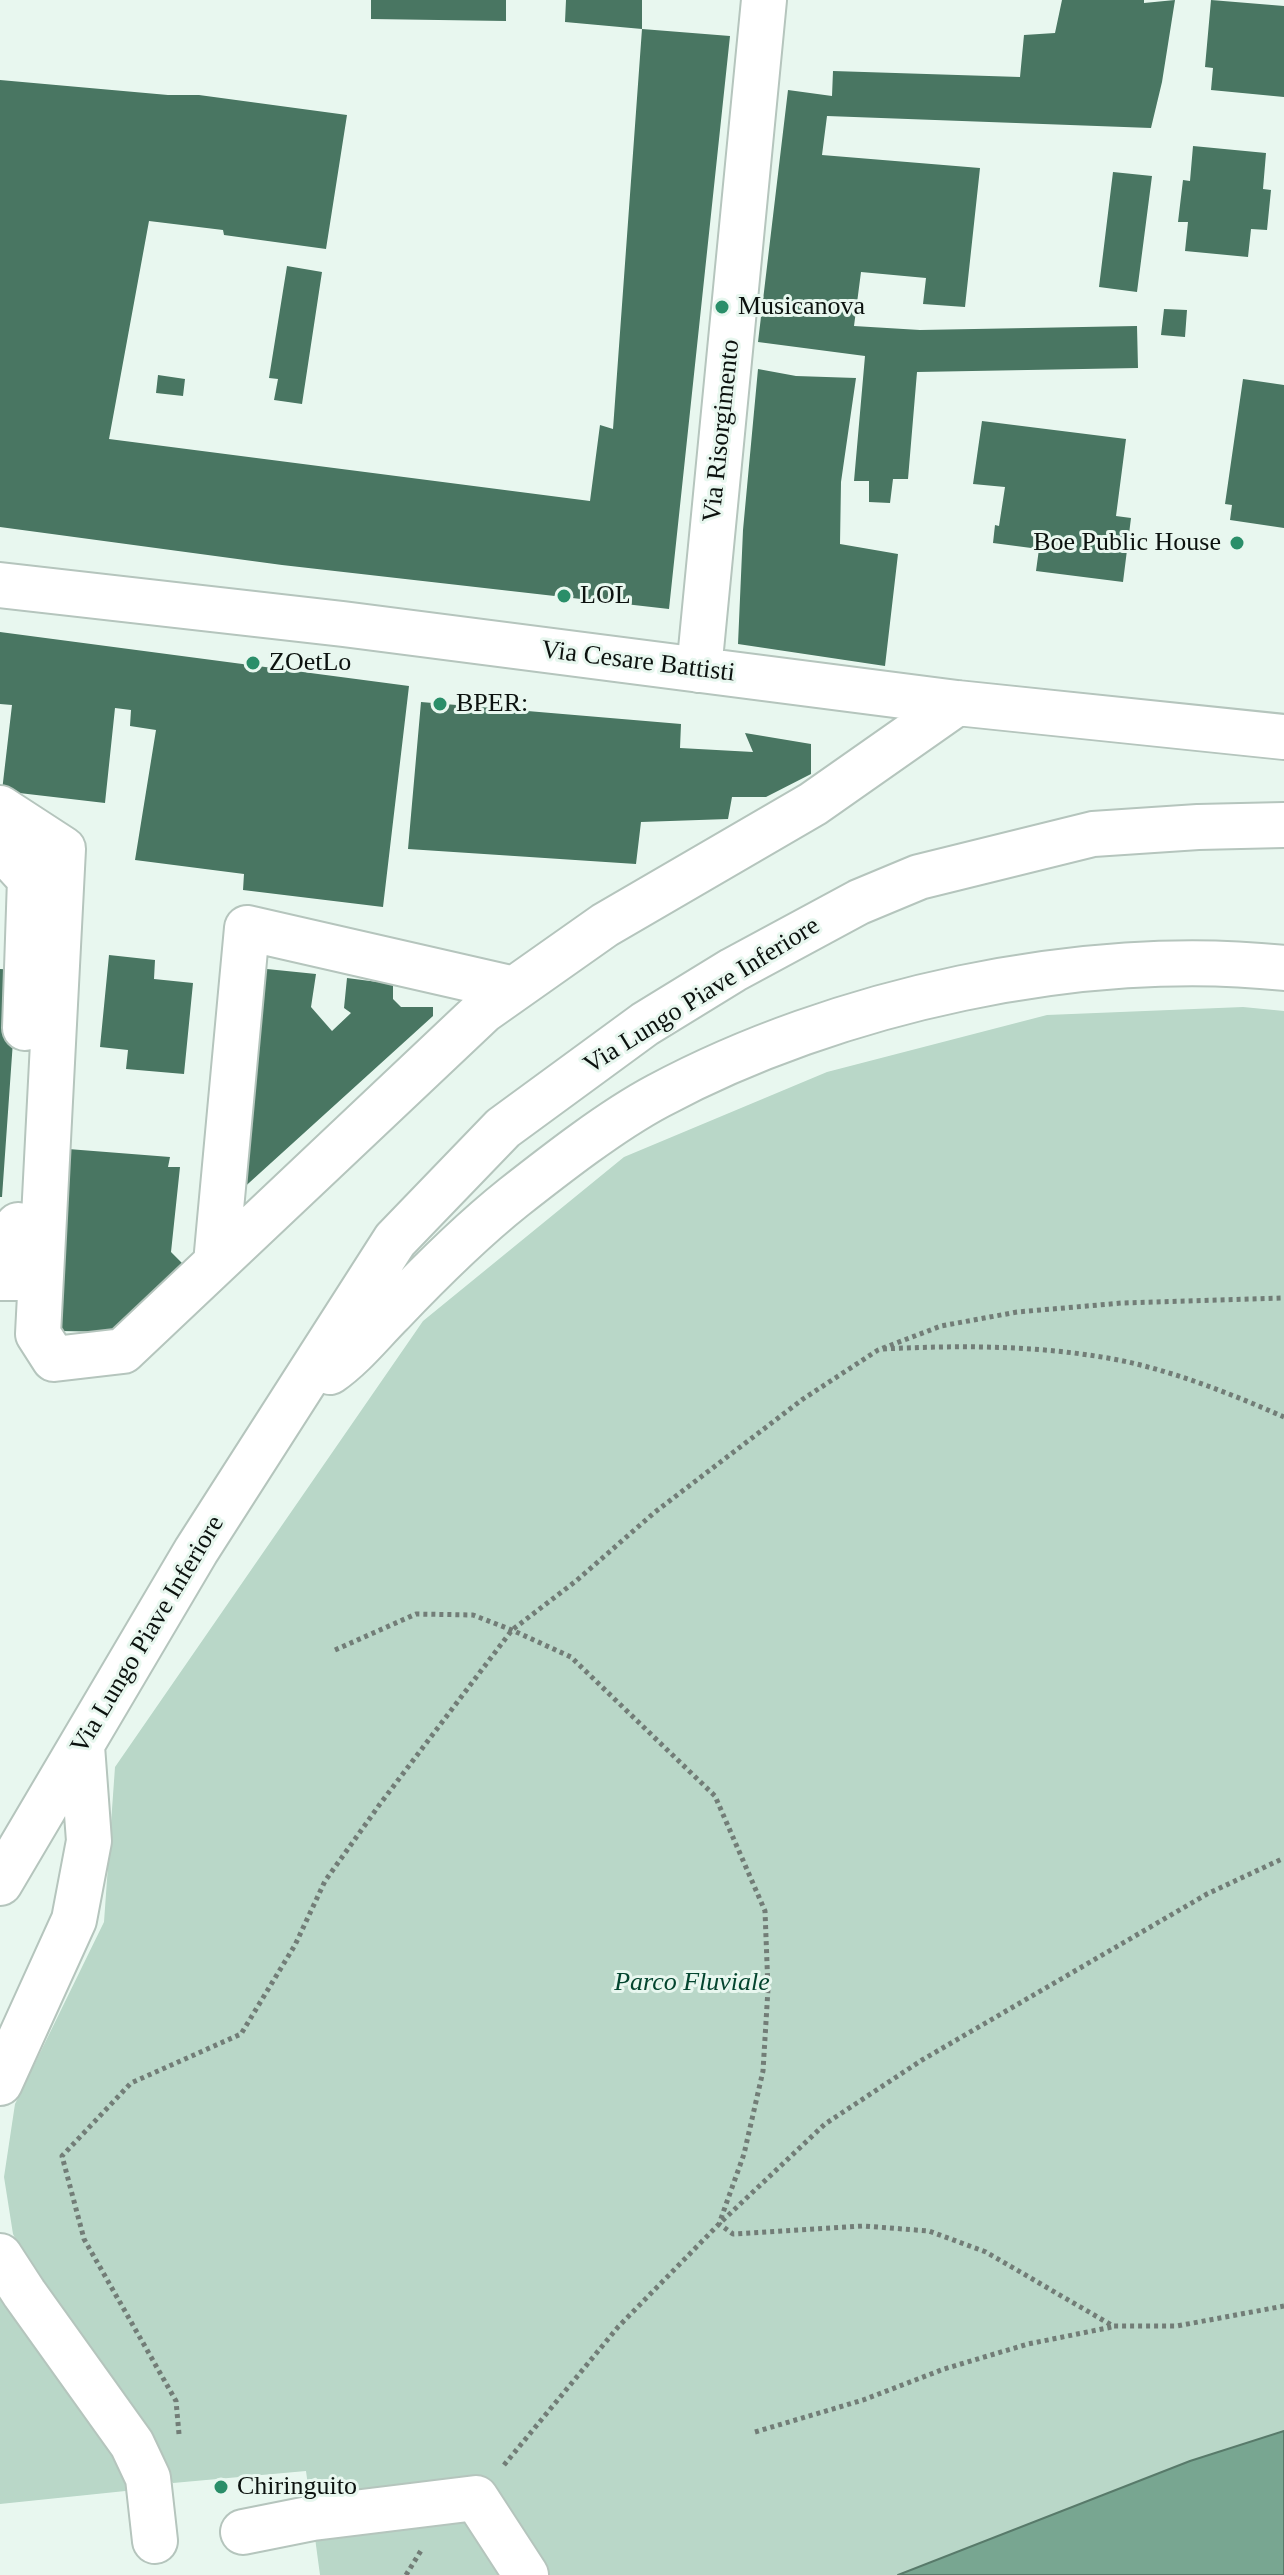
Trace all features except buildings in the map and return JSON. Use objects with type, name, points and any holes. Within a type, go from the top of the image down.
[{"type":"main road","name":"Via Risorgimento","points":[[699,670],[764,0]]},
{"type":"main road","name":"Via Cesare Battisti","points":[[0,585],[298,618],[957,703],[1281,738]]},
{"type":"main road","points":[[0,808],[63,849],[38,1334],[54,1359],[123,1351],[483,1011],[605,925],[813,804],[957,703]]},
{"type":"main road","name":"Via Lungo Piave Inferiore","points":[[0,1883],[196,1551],[395,1240],[503,1128],[645,1024],[733,970],[859,902],[919,877],[1093,834],[1284,825]]},
{"type":"main road","points":[[0,846],[30,879],[17,1278],[0,1278]]},
{"type":"main road","points":[[216,1263],[247,928],[514,989]]},
{"type":"main road","name":"Via Lungo Piave Inferiore","points":[[300,1388],[320,1380],[338,1366],[454,1248],[551,1169],[656,1097],[740,1057],[874,1012],[980,985],[1080,970],[1181,963],[1284,968]]},
{"type":"main road","points":[[0,2083],[74,1920],[89,1841],[82,1746]]},
{"type":"main road","points":[[0,2256],[132,2444],[148,2478],[155,2541]]},
{"type":"main road","points":[[243,2532],[313,2518],[476,2498],[526,2575]]},
{"type":"path","points":[[181,2445],[176,2401],[84,2239],[62,2156],[131,2083],[241,2034],[295,1945],[325,1881],[512,1630],[576,1581],[655,1512],[803,1399],[878,1350],[941,1326],[1017,1312],[1122,1303],[1284,1298]]},
{"type":"path","points":[[878,1350],[948,1346],[1046,1351],[1128,1362],[1225,1391],[1284,1417]]},
{"type":"path","points":[[335,1650],[416,1614],[473,1615],[571,1657],[715,1796],[765,1911],[768,1989],[763,2071],[744,2154],[719,2224]]},
{"type":"path","points":[[476,2498],[618,2327],[719,2224],[825,2124],[922,2060],[1207,1894],[1284,1858]]},
{"type":"path","points":[[719,2224],[733,2234],[864,2226],[929,2231],[986,2252],[1113,2326]]},
{"type":"path","points":[[755,2432],[863,2400],[958,2364],[1028,2344],[1113,2326],[1177,2326],[1284,2306]]},
{"type":"green space","name":"Parco Fluviale","points":[[1243,1007],[1284,1011],[1284,2431],[1190,2461],[898,2575],[320,2575],[306,2471],[173,2483],[40,2288],[13,2234],[4,2177],[15,2104],[104,1922],[115,1767],[423,1321],[624,1157],[827,1072],[1047,1015]]},
{"type":"green space","points":[[0,2287],[127,2469],[135,2490],[0,2504]]},
{"type":"shaded area","points":[[1284,2431],[1284,2575],[898,2575],[1190,2461]]},
{"type":"place","name":"Musicanova","points":[[722,307]]},
{"type":"place","name":"Boe Public House","points":[[1237,543]]},
{"type":"place","name":"LOL","points":[[564,596]]},
{"type":"place","name":"ZOetLo","points":[[253,663]]},
{"type":"place","name":"BPER:","points":[[440,704]]},
{"type":"place","name":"Chiringuito","points":[[221,2487]]}]
